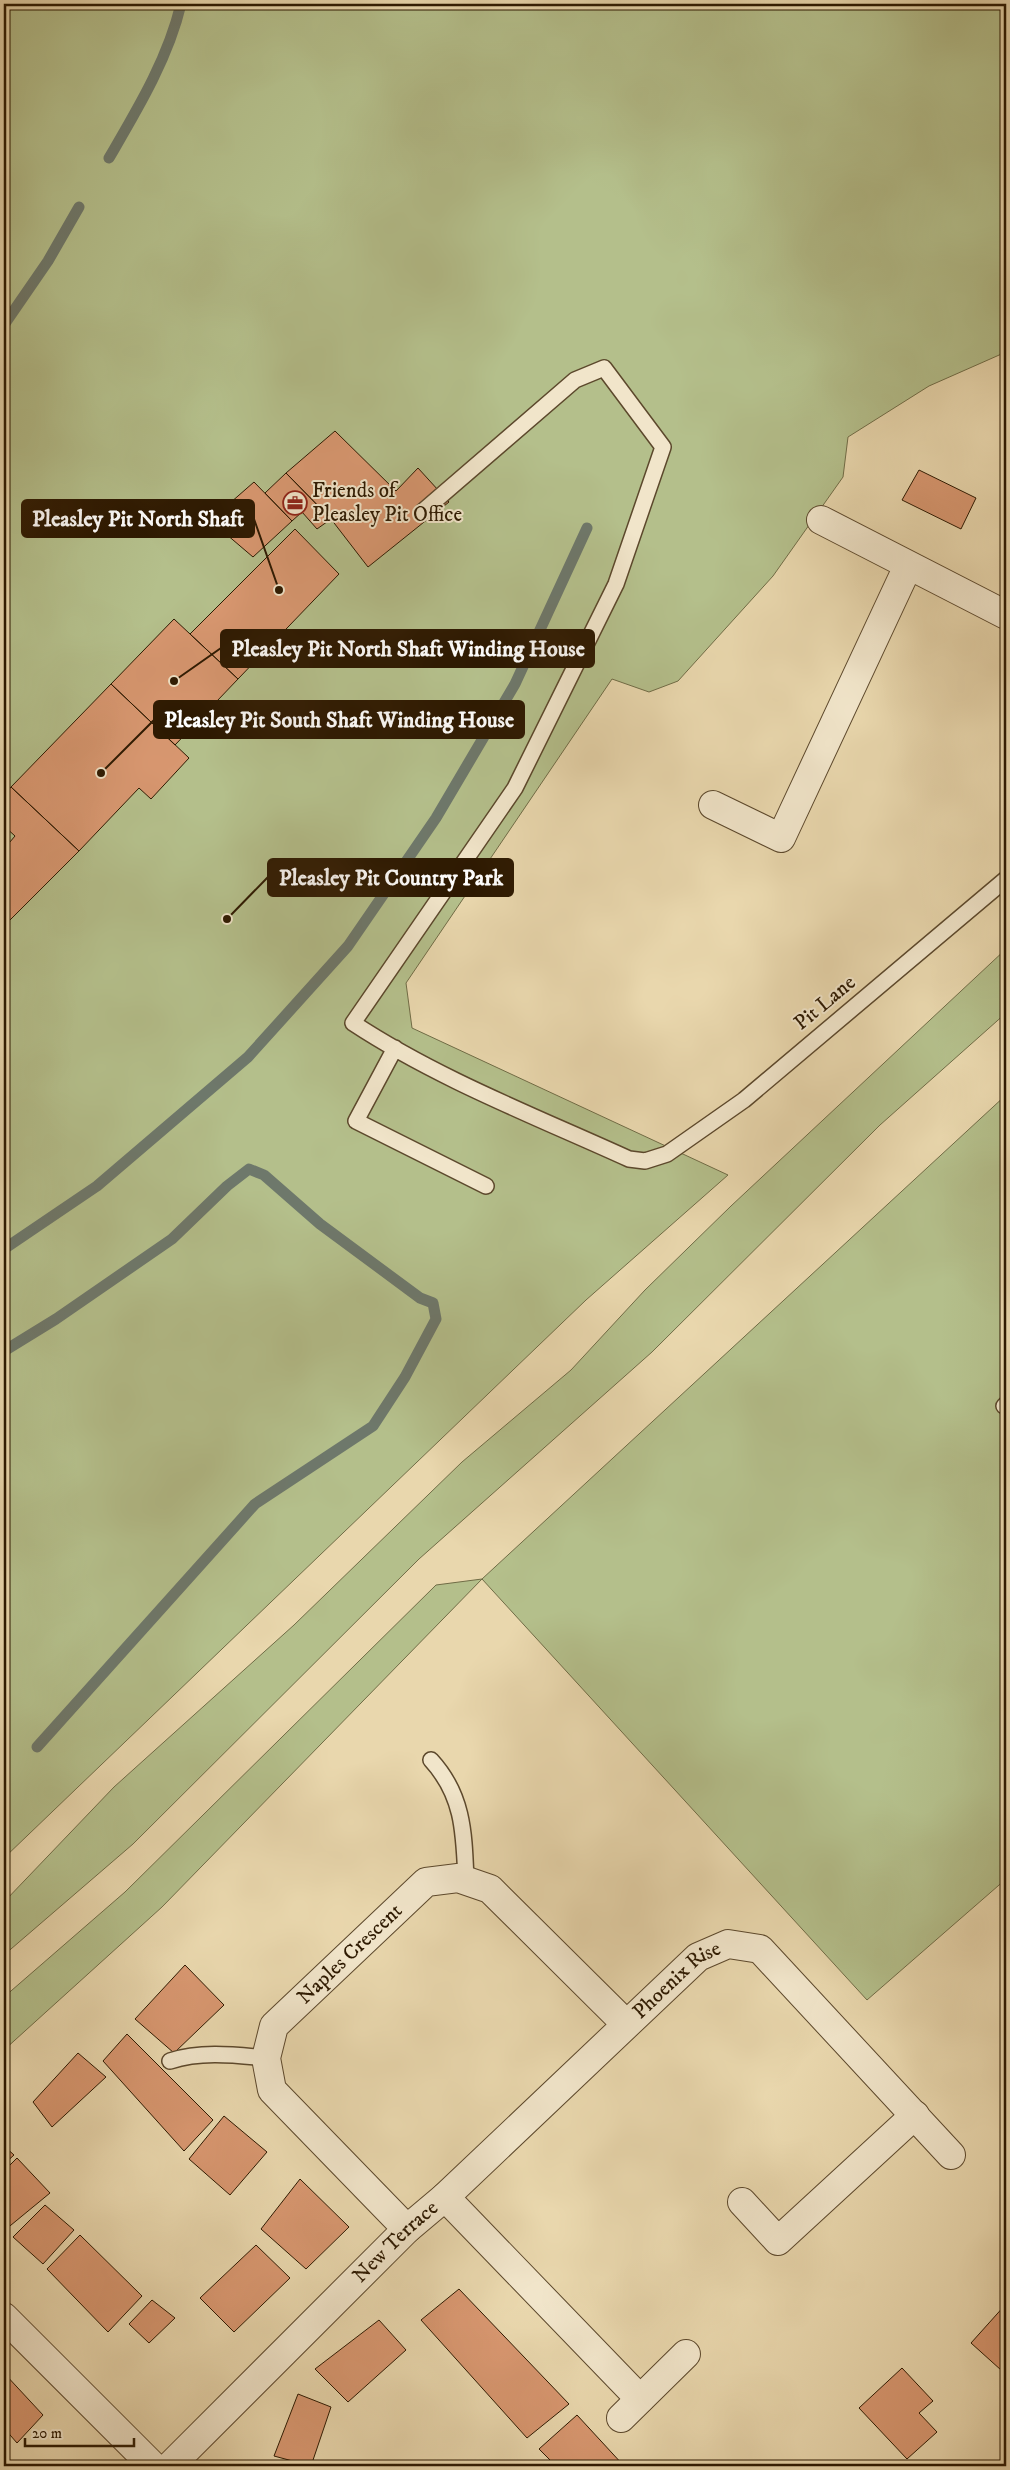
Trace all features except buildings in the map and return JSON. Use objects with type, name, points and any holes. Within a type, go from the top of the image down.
[{"type":"street","points":[[821,520],[1006,615]]},
{"type":"street","points":[[713,805],[781,838],[908,566]]},
{"type":"street","name":"Naples Crescent","points":[[407,2229],[272,2090],[266,2058],[274,2026],[426,1882],[458,1878],[490,1889],[626,2024]]},
{"type":"street","name":"Phoenix Rise","points":[[445,2197],[698,1957],[728,1944],[760,1949],[951,2155]]},
{"type":"street","points":[[742,2202],[778,2241],[915,2115]]},
{"type":"street","name":"New Terrace","points":[[170,2466],[407,2229],[445,2197],[640,2399]]},
{"type":"street","points":[[4,2317],[153,2466]]},
{"type":"street","points":[[621,2418],[686,2354]]},
{"type":"lane","points":[[422,512],[575,380],[604,368],[662,447],[616,584],[515,788],[353,1023],[395,1048],[356,1121],[486,1186]]},
{"type":"lane","name":"Pit Lane","points":[[395,1048],[460,1082],[629,1159],[645,1160],[667,1154],[744,1100],[1006,879]]},
{"type":"lane","points":[[430,1760],[445,1775],[458,1806],[464,1832],[466,1881]]},
{"type":"lane","points":[[170,2061],[183,2057],[215,2054],[266,2058]]},
{"type":"green space","points":[[4,4],[1006,4],[1006,352],[929,386],[848,437],[843,477],[773,576],[678,681],[649,692],[612,679],[406,983],[412,1028],[728,1175],[586,1300],[4,1858]]},
{"type":"green space","points":[[1006,949],[1006,1013],[880,1125],[652,1352],[419,1559],[133,1844],[4,1955],[4,1902],[114,1787],[294,1625],[462,1462],[571,1370],[645,1290],[731,1206]]},
{"type":"green space","points":[[1006,1095],[1006,1879],[867,2000],[482,1579]]},
{"type":"green space","points":[[482,1579],[162,1907],[4,2050],[4,1997],[125,1892],[436,1585]]},
{"type":"waterway","points":[[109,158],[151,84],[168,45],[181,4]]},
{"type":"waterway","points":[[4,325],[48,261],[79,207]]},
{"type":"waterway","points":[[4,1249],[97,1186],[248,1057],[348,946],[436,818],[515,684],[587,528]]},
{"type":"waterway","points":[[4,1351],[56,1319],[172,1239],[227,1186],[249,1169],[264,1175],[320,1224],[420,1298],[433,1303],[436,1319],[405,1377],[373,1426],[255,1504],[37,1747]]},
{"type":"place","name":"Friends of Pleasley Pit Office","points":[[295,503]]},
{"type":"place","name":"Pleasley Pit North Shaft","points":[[279,590]]},
{"type":"place","name":"Pleasley Pit North Shaft Winding House","points":[[174,681]]},
{"type":"place","name":"Pleasley Pit South Shaft Winding House","points":[[101,773]]},
{"type":"place","name":"Pleasley Pit Country Park","points":[[227,919]]}]
